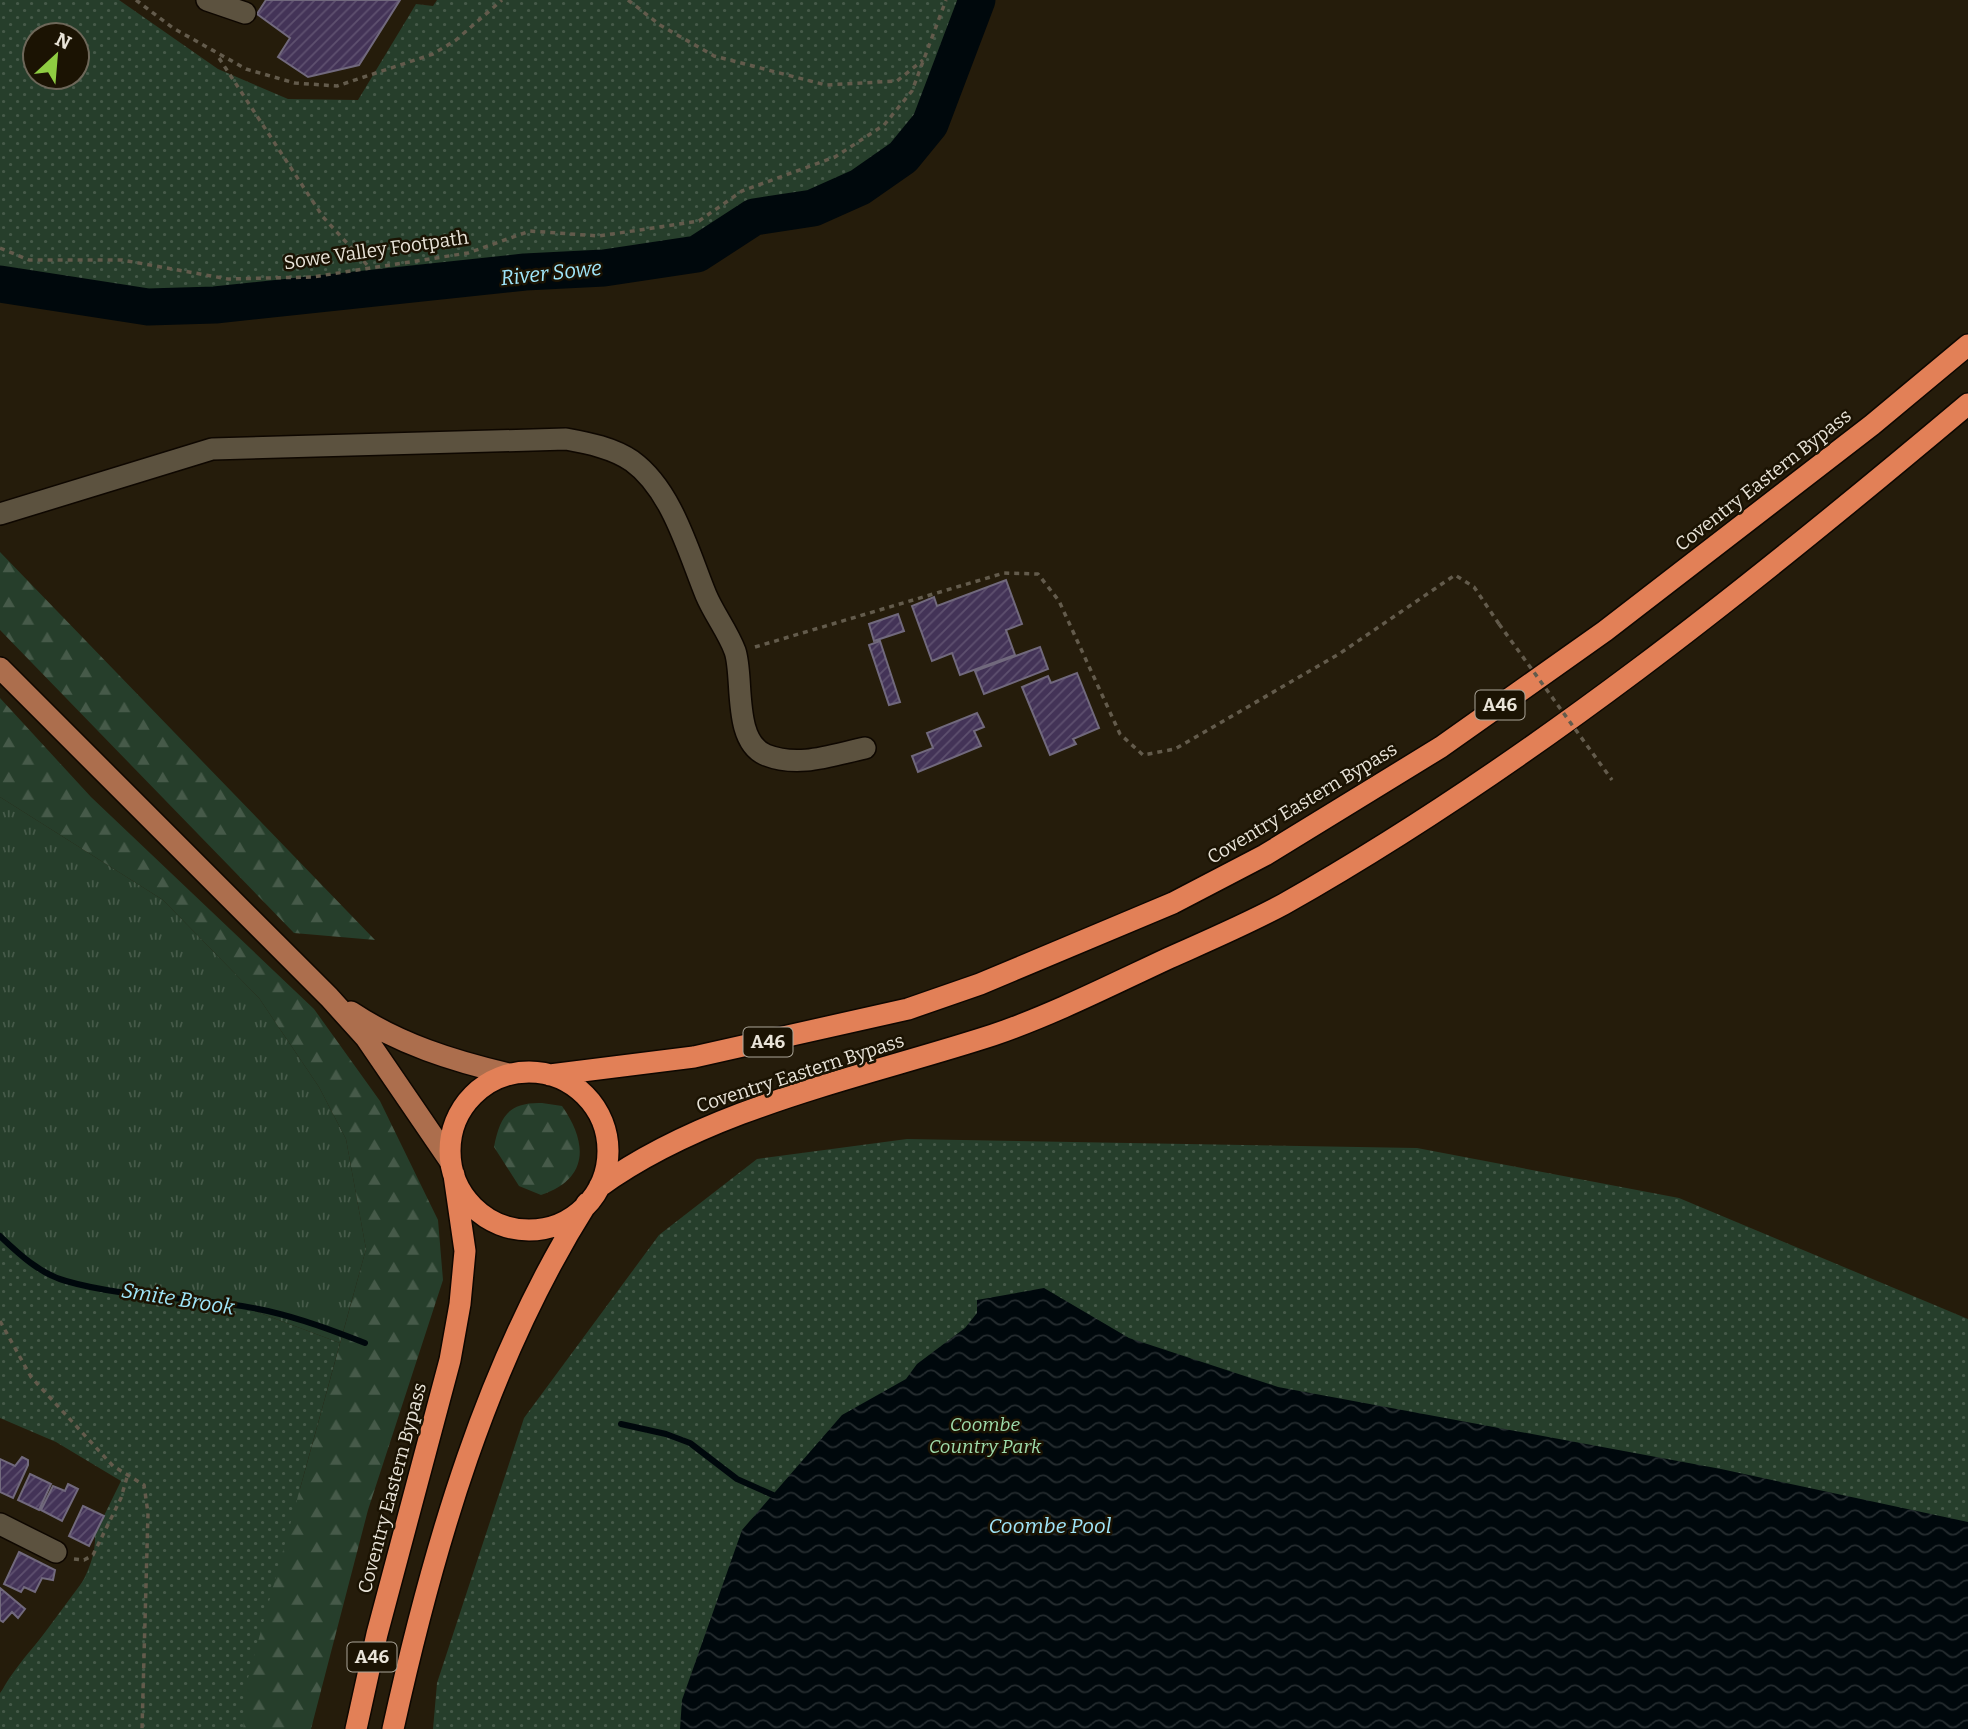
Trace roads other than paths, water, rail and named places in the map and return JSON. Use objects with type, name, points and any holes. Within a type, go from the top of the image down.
[{"type":"highway","name":"Coventry Eastern Bypass","points":[[550,1075],[694,1057],[908,1009],[981,984],[1173,903],[1265,855],[1452,739],[1605,631],[1872,425],[1968,345]]},
{"type":"highway","name":"Coventry Eastern Bypass","points":[[393,1729],[405,1671],[448,1520],[487,1406],[524,1315],[561,1244],[593,1195],[668,1143],[727,1119],[998,1033],[1137,973],[1282,905],[1471,790],[1615,685],[1968,404]]},
{"type":"highway","points":[[530,1072],[550,1075],[583,1093],[603,1124],[607,1154],[593,1195],[554,1225],[530,1229],[495,1222],[477,1210],[460,1190],[452,1168],[451,1136],[464,1106],[488,1083],[509,1074],[530,1072]]},
{"type":"highway","name":"Coventry Eastern Bypass","points":[[356,1729],[377,1634],[450,1360],[460,1304],[465,1251],[452,1168]]},
{"type":"main road","points":[[0,668],[329,997],[366,1038],[452,1168]]},
{"type":"main road","points":[[329,997],[388,1034],[426,1050],[509,1074]]},
{"type":"street","points":[[207,0],[245,13]]},
{"type":"street","points":[[0,514],[212,449],[566,439],[596,445],[631,461],[654,483],[676,523],[713,613],[736,653],[746,731],[763,754],[799,762],[865,748]]},
{"type":"street","points":[[0,1524],[56,1552]]},
{"type":"water","name":"Coombe Pool","points":[[1044,1288],[1129,1338],[1278,1387],[1721,1469],[1968,1522],[1968,1729],[680,1729],[682,1700],[742,1530],[842,1415],[906,1379],[917,1364],[965,1328],[977,1313],[977,1300]]},
{"type":"waterway","name":"River Sowe","points":[[0,284],[148,307],[215,305],[525,272],[604,268],[697,254],[754,217],[813,208],[860,187],[903,157],[930,124],[977,0]]},
{"type":"waterway","name":"Smite Brook","points":[[0,1236],[39,1268],[66,1281],[109,1290],[274,1312],[365,1343]]},
{"type":"waterway","name":"Smite Brook","points":[[621,1424],[666,1434],[690,1443],[737,1479],[773,1495]]},
{"type":"park label","name":"Coombe Country Park","points":[[985,1435]]}]
